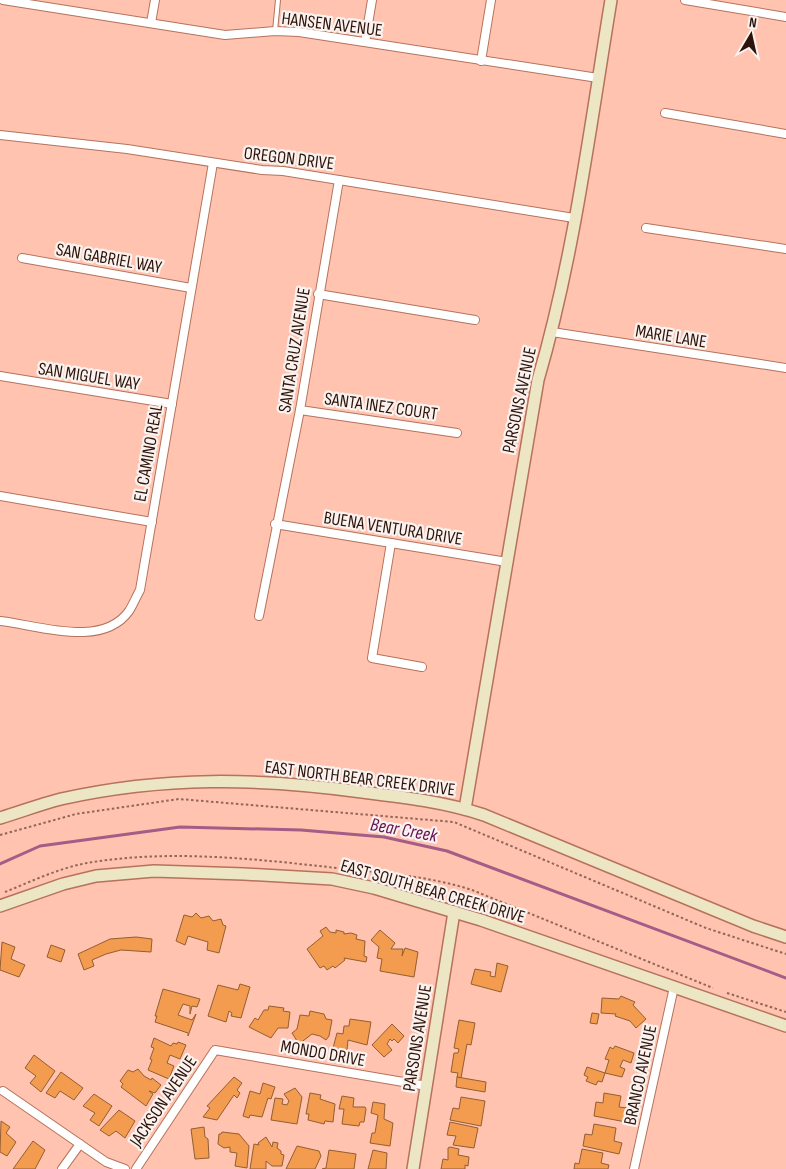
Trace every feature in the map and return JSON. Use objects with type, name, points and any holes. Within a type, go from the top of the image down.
[{"type":"street","name":"HANSEN AVENUE","points":[[3,0],[45,3],[151,24],[225,35],[274,30],[598,78]]},
{"type":"street","points":[[151,24],[155,0]]},
{"type":"street","points":[[365,42],[372,0]]},
{"type":"street","points":[[481,60],[491,0]]},
{"type":"street","name":"PARSONS AVENUE","points":[[464,809],[538,380],[552,332],[574,218],[611,0]]},
{"type":"street","points":[[685,0],[786,17]]},
{"type":"street","points":[[665,113],[786,134]]},
{"type":"street","name":"OREGON DRIVE","points":[[0,135],[127,149],[339,180],[574,218]]},
{"type":"street","name":"EL CAMINO REAL","points":[[0,621],[83,633],[101,630],[117,622],[128,612],[140,590],[213,163]]},
{"type":"street","name":"SANTA CRUZ AVENUE","points":[[259,616],[300,410],[318,294],[339,180]]},
{"type":"street","points":[[646,228],[786,249]]},
{"type":"street","name":"SAN GABRIEL WAY","points":[[22,258],[192,288]]},
{"type":"street","points":[[318,294],[475,320]]},
{"type":"street","name":"MARIE LANE","points":[[552,332],[786,368]]},
{"type":"street","name":"SAN MIGUEL WAY","points":[[0,376],[172,404]]},
{"type":"street","name":"SANTA INEZ COURT","points":[[300,410],[457,433]]},
{"type":"street","points":[[0,496],[152,522]]},
{"type":"street","name":"BUENA VENTURA DRIVE","points":[[276,524],[506,562]]},
{"type":"street","points":[[391,543],[372,658],[422,667]]},
{"type":"street","name":"EAST NORTH BEAR CREEK DRIVE","points":[[0,818],[59,800],[127,786],[182,781],[265,782],[333,788],[413,799],[464,809],[786,937]]},
{"type":"street","name":"EAST SOUTH BEAR CREEK DRIVE","points":[[0,906],[71,882],[96,876],[154,871],[332,879],[374,888],[454,912],[786,1026]]},
{"type":"street","name":"PARSONS AVENUE","points":[[413,1169],[454,912]]},
{"type":"street","name":"BRANCO AVENUE","points":[[634,1169],[674,987]]},
{"type":"street","name":"MONDO DRIVE","points":[[215,1050],[427,1086]]},
{"type":"street","name":"JACKSON AVENUE","points":[[136,1169],[215,1050]]},
{"type":"street","name":"JACKSON AVENUE","points":[[3,1091],[106,1162],[125,1169]]},
{"type":"street","points":[[62,1169],[80,1144]]},
{"type":"lane","points":[[274,30],[278,0]]},
{"type":"path","points":[[0,835],[76,814],[179,799],[454,822],[706,928],[786,954]]},
{"type":"building","points":[[196,913],[201,918],[209,916],[213,921],[221,919],[223,925],[226,926],[219,953],[207,950],[208,942],[188,936],[185,945],[176,941],[184,915],[192,917]]},
{"type":"building","points":[[326,927],[330,932],[336,933],[336,930],[344,932],[344,934],[351,933],[357,935],[356,939],[365,941],[364,956],[367,957],[366,962],[344,958],[345,960],[335,968],[333,966],[327,970],[324,966],[320,968],[307,949],[323,936],[320,931]]},
{"type":"building","points":[[380,930],[395,943],[391,949],[403,949],[402,956],[405,948],[418,952],[414,977],[380,971],[382,959],[377,958],[379,947],[371,940]]},
{"type":"building","points":[[136,937],[152,939],[151,952],[121,950],[106,954],[92,960],[94,966],[84,970],[78,954],[110,939]]},
{"type":"building","points":[[2,942],[15,947],[11,959],[25,965],[19,977],[0,970]]},
{"type":"building","points":[[51,945],[65,950],[61,962],[47,957]]},
{"type":"building","points":[[497,963],[508,966],[501,992],[471,984],[475,969],[491,972],[490,976],[495,977]]},
{"type":"building","points":[[240,984],[250,987],[241,1018],[231,1016],[232,1013],[229,1011],[226,1022],[208,1016],[218,985],[238,990]]},
{"type":"building","points":[[163,989],[200,999],[197,1007],[192,1006],[190,1014],[190,1006],[183,1004],[178,1015],[192,1020],[196,1014],[188,1036],[188,1033],[155,1022]]},
{"type":"building","points":[[621,996],[635,1002],[633,1005],[646,1019],[636,1028],[630,1021],[615,1016],[616,1014],[601,1013],[602,998],[619,999]]},
{"type":"building","points":[[269,1006],[284,1008],[283,1011],[290,1012],[288,1028],[278,1028],[271,1038],[249,1027],[255,1018],[258,1020],[264,1010],[268,1010]]},
{"type":"building","points":[[310,1011],[324,1014],[326,1019],[332,1020],[329,1036],[326,1040],[312,1034],[299,1044],[292,1033],[297,1029],[300,1015],[309,1016]]},
{"type":"building","points":[[592,1013],[599,1014],[597,1024],[590,1023]]},
{"type":"building","points":[[350,1019],[371,1022],[367,1045],[348,1040],[347,1050],[333,1048],[337,1033],[343,1034],[344,1026],[349,1026]]},
{"type":"building","points":[[459,1020],[475,1023],[471,1045],[467,1044],[461,1078],[457,1077],[458,1073],[451,1072],[454,1053],[458,1053],[459,1049],[454,1048]]},
{"type":"building","points":[[392,1024],[404,1036],[398,1043],[394,1039],[392,1041],[390,1039],[387,1044],[392,1050],[384,1057],[372,1045]]},
{"type":"building","points":[[154,1038],[171,1046],[173,1043],[177,1044],[178,1042],[186,1045],[180,1059],[170,1055],[167,1063],[174,1066],[169,1079],[148,1070],[152,1060],[150,1059],[154,1048],[151,1047]]},
{"type":"building","points":[[615,1046],[634,1053],[631,1063],[623,1060],[620,1067],[625,1069],[622,1077],[605,1073],[609,1060],[605,1059],[610,1047],[613,1049]]},
{"type":"building","points":[[34,1055],[55,1071],[41,1092],[30,1083],[36,1076],[25,1068]]},
{"type":"building","points":[[587,1067],[605,1073],[602,1082],[598,1081],[596,1085],[586,1081],[588,1077],[584,1075]]},
{"type":"building","points":[[138,1069],[144,1076],[151,1080],[152,1078],[161,1085],[155,1093],[149,1091],[153,1094],[146,1106],[121,1087],[123,1084],[120,1081],[128,1070],[133,1072]]},
{"type":"building","points":[[61,1072],[83,1088],[74,1100],[60,1091],[55,1098],[46,1093]]},
{"type":"building","points":[[234,1077],[242,1083],[237,1090],[240,1093],[237,1098],[234,1095],[217,1120],[203,1117],[210,1108],[207,1106]]},
{"type":"building","points":[[457,1077],[486,1082],[485,1092],[456,1087]]},
{"type":"building","points":[[263,1083],[275,1087],[271,1099],[268,1098],[262,1117],[250,1115],[249,1118],[243,1116],[250,1091],[260,1094]]},
{"type":"building","points":[[295,1088],[302,1097],[297,1124],[271,1120],[275,1098],[283,1099],[282,1104],[287,1105],[289,1101],[284,1094]]},
{"type":"building","points":[[310,1093],[321,1095],[320,1099],[335,1104],[333,1122],[325,1121],[324,1124],[308,1120],[309,1114],[306,1114]]},
{"type":"building","points":[[604,1093],[621,1096],[619,1107],[628,1108],[626,1122],[594,1116],[596,1102],[603,1103]]},
{"type":"building","points":[[94,1094],[112,1106],[99,1126],[90,1120],[95,1113],[83,1106]]},
{"type":"building","points":[[342,1096],[354,1098],[353,1107],[365,1107],[364,1122],[360,1122],[359,1126],[342,1124],[344,1109],[339,1109]]},
{"type":"building","points":[[461,1097],[485,1101],[481,1126],[450,1120],[453,1108],[459,1109]]},
{"type":"building","points":[[373,1102],[385,1104],[384,1119],[393,1123],[390,1146],[370,1143],[372,1133],[375,1133],[378,1115],[371,1113]]},
{"type":"building","points":[[119,1110],[135,1121],[125,1138],[116,1131],[109,1136],[100,1130]]},
{"type":"building","points":[[1,1121],[10,1127],[6,1133],[16,1142],[7,1156],[0,1152]]},
{"type":"building","points":[[450,1122],[478,1128],[474,1148],[453,1145],[456,1136],[447,1135]]},
{"type":"building","points":[[594,1124],[616,1128],[614,1141],[622,1143],[619,1154],[583,1146],[585,1134],[592,1135]]},
{"type":"building","points":[[204,1127],[205,1137],[208,1139],[209,1158],[195,1159],[191,1129]]},
{"type":"building","points":[[222,1132],[239,1134],[249,1146],[247,1168],[235,1166],[237,1153],[230,1152],[230,1147],[224,1148],[218,1144],[219,1134]]},
{"type":"building","points":[[266,1137],[272,1147],[273,1142],[278,1143],[277,1148],[284,1155],[282,1166],[272,1166],[266,1161],[266,1169],[250,1169],[254,1144],[259,1145],[258,1143]]},
{"type":"building","points":[[33,1141],[45,1150],[35,1169],[13,1169]]},
{"type":"building","points":[[297,1146],[319,1151],[321,1156],[315,1169],[286,1169]]},
{"type":"building","points":[[448,1148],[459,1149],[458,1155],[469,1157],[468,1166],[465,1165],[465,1169],[441,1169],[443,1159],[448,1160]]},
{"type":"building","points":[[582,1149],[603,1153],[601,1163],[609,1165],[608,1169],[574,1169],[575,1163],[579,1164]]},
{"type":"building","points":[[329,1150],[356,1154],[354,1169],[322,1169],[326,1168]]},
{"type":"building","points":[[373,1150],[387,1153],[386,1169],[368,1169]]},
{"type":"waterway","name":"Bear Creek","points":[[0,864],[40,846],[180,827],[301,830],[384,837],[447,851],[786,978]]}]
